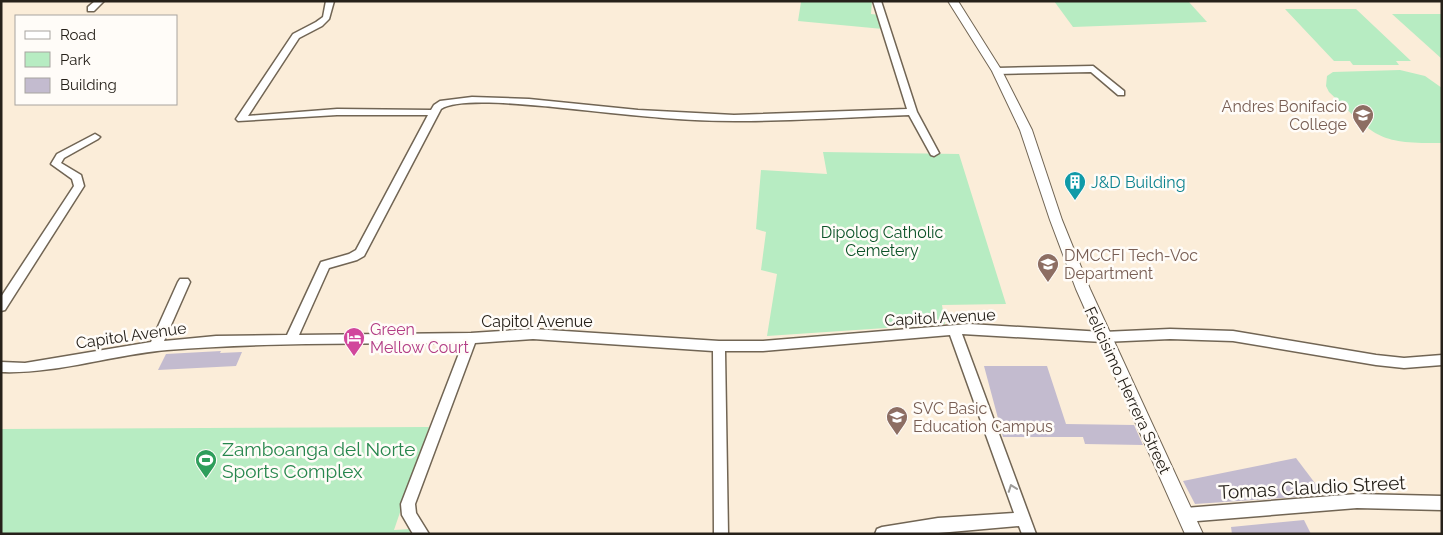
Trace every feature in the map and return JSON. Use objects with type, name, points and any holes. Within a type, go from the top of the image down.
[{"type":"street","points":[[91,9],[100,1]]},
{"type":"street","points":[[330,1],[329,16],[325,21],[303,30],[296,36],[241,119],[390,110],[434,113]]},
{"type":"street","points":[[877,1],[912,112],[934,153]]},
{"type":"street","name":"Felicisimo Herrera Street","points":[[952,1],[997,70],[1026,130],[1068,254],[1103,337],[1194,534]]},
{"type":"street","points":[[997,70],[1093,69],[1121,93]]},
{"type":"street","points":[[291,340],[325,265],[354,257],[360,253],[434,113],[444,103],[472,100],[529,102],[638,113],[734,118],[912,112]]},
{"type":"street","points":[[1,307],[78,186],[78,177],[56,164],[57,160],[60,156],[95,137]]},
{"type":"street","points":[[155,346],[184,282]]},
{"type":"street","points":[[954,329],[1029,534]]},
{"type":"street","name":"Capitol Avenue","points":[[1,367],[34,366],[155,346],[216,341],[559,335],[719,346],[763,346],[954,329],[987,329],[1103,337],[1170,334],[1233,336],[1376,360],[1404,363],[1442,360]]},
{"type":"street","points":[[422,534],[409,515],[408,504],[471,338]]},
{"type":"street","points":[[719,346],[720,534]]},
{"type":"street","name":"Tomas Claudio Street","points":[[1185,516],[1357,501],[1442,503]]},
{"type":"street","points":[[882,534],[938,525],[1023,519]]},
{"type":"green space","points":[[795,1],[872,1],[871,14],[879,15],[883,29],[798,21],[801,2]]},
{"type":"green space","points":[[1054,1],[1188,1],[1207,22],[1073,27]]},
{"type":"green space","points":[[1285,9],[1356,9],[1411,61],[1396,61],[1399,65],[1353,65],[1350,61],[1334,61]]},
{"type":"green space","points":[[1392,14],[1442,14],[1442,59]]},
{"type":"green space","points":[[1400,70],[1425,76],[1442,88],[1442,143],[1403,142],[1378,134],[1357,119],[1329,92],[1326,86],[1327,76],[1333,72]]},
{"type":"green space","name":"Dipolog Catholic Cemetery","points":[[823,152],[959,154],[1006,304],[942,305],[945,324],[767,336],[777,274],[761,270],[766,232],[756,229],[761,170],[827,174]]},
{"type":"green space","name":"Zamboanga del Norte Sports Complex","points":[[429,427],[394,530],[411,529],[410,534],[1,534],[1,429]]},
{"type":"building","points":[[221,351],[220,353],[242,352],[236,366],[158,370],[166,354]]},
{"type":"building","points":[[984,366],[1047,366],[1066,424],[1134,425],[1143,445],[1085,444],[1083,437],[1003,437]]},
{"type":"building","points":[[1296,458],[1324,495],[1195,504],[1183,481]]},
{"type":"building","points":[[1304,520],[1311,534],[1232,534],[1231,527]]},
{"type":"place","name":"Andres Bonifacio College","points":[[1363,134]]},
{"type":"place","name":"J&D Building","points":[[1075,201]]},
{"type":"place","name":"DMCCFI Tech-Voc Department","points":[[1048,283]]},
{"type":"place","name":"Green Mellow Court","points":[[354,357]]},
{"type":"place","name":"SVC Basic Education Campus","points":[[897,436]]},
{"type":"place","name":"Zamboanga del Norte Sports Complex","points":[[206,479]]}]
